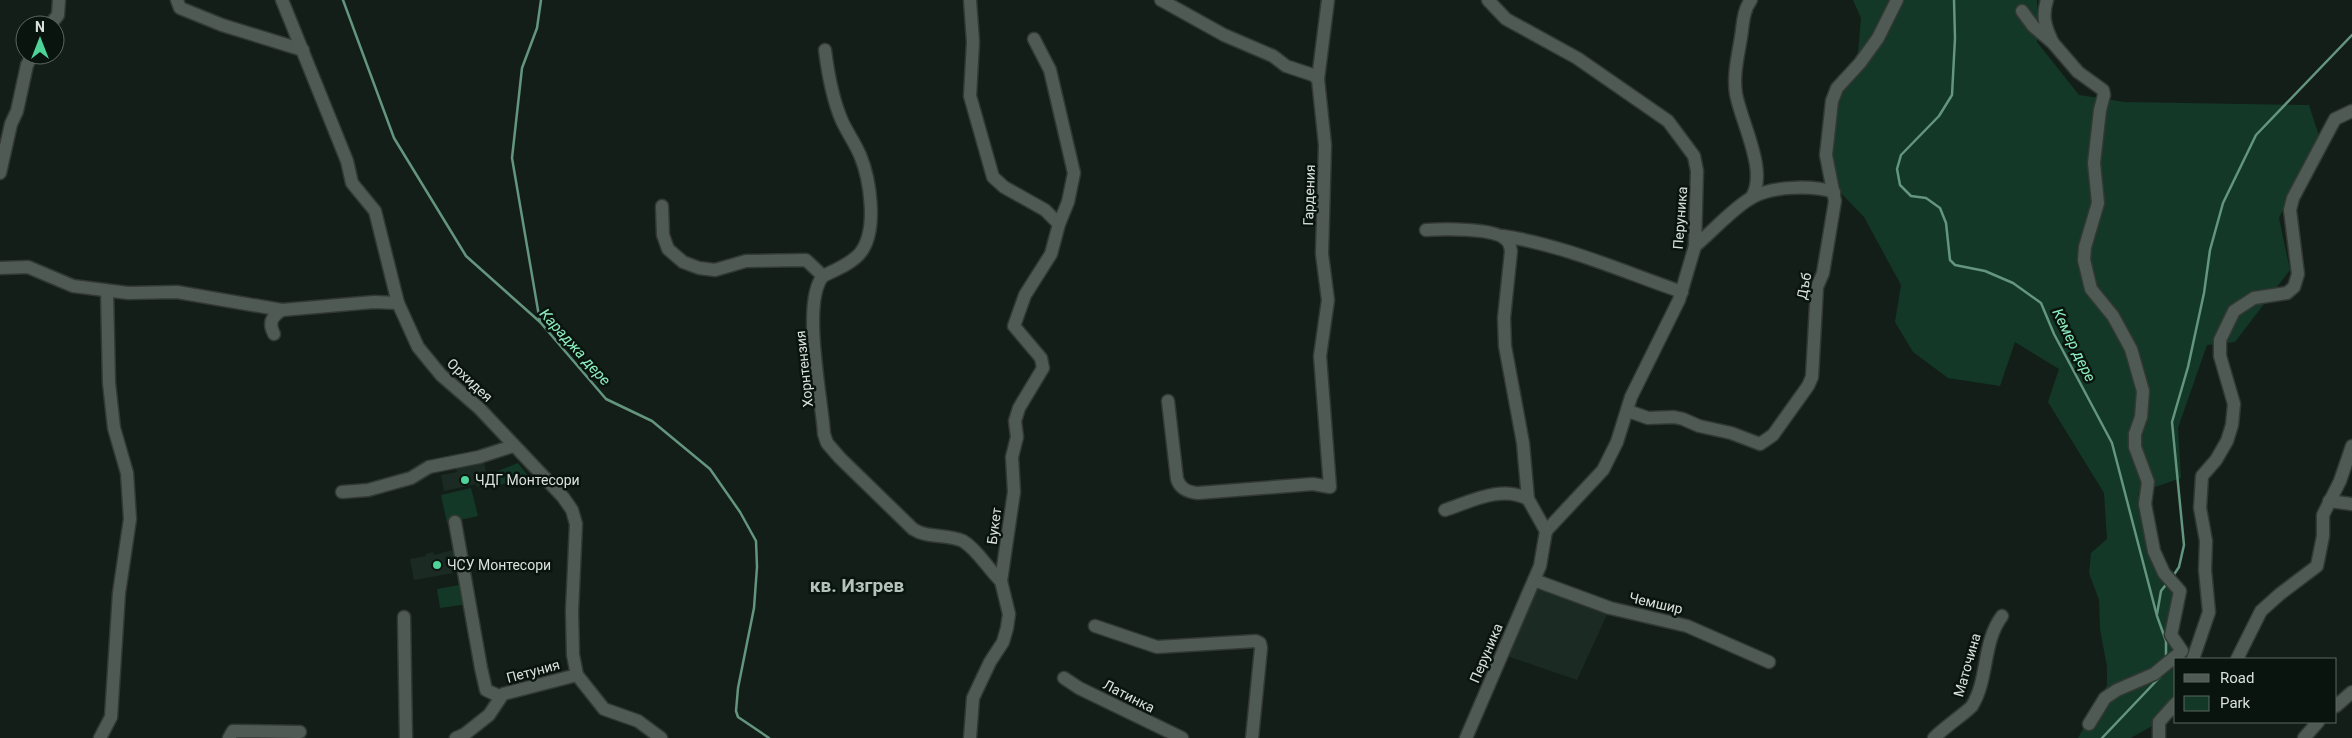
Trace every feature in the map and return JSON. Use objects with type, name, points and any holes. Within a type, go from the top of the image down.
[{"type":"street","points":[[58,15],[59,0]]},
{"type":"street","points":[[177,0],[180,8],[197,15],[303,50]]},
{"type":"street","name":"Орхидея","points":[[282,0],[347,161],[352,183],[376,211],[398,303],[418,347],[427,360],[479,408],[563,497],[572,510],[576,524],[572,612],[573,655],[577,675],[604,709],[638,721],[661,738]]},
{"type":"street","points":[[970,0],[973,42],[970,96],[993,177],[1004,187],[1045,210],[1058,224],[1068,202],[1074,173],[1050,70],[1034,38]]},
{"type":"street","points":[[1161,0],[1224,35],[1273,56],[1286,66],[1313,74],[1318,79]]},
{"type":"street","name":"Гардения","points":[[1168,401],[1177,478],[1179,485],[1184,490],[1198,493],[1313,484],[1330,487],[1320,356],[1328,300],[1322,254],[1326,145],[1318,79],[1328,0]]},
{"type":"street","name":"Перуника","points":[[1466,738],[1540,566],[1546,532],[1603,470],[1628,411],[1631,397],[1682,292],[1695,246],[1697,171],[1694,156],[1668,121],[1577,58],[1506,19],[1488,0]]},
{"type":"street","points":[[1751,0],[1744,17],[1735,79],[1742,119],[1756,154],[1756,187],[1752,198]]},
{"type":"street","name":"Дъб","points":[[1628,411],[1648,418],[1674,416],[1683,418],[1699,426],[1731,433],[1760,444],[1773,435],[1812,377],[1815,303],[1834,213],[1834,192],[1826,155],[1832,101],[1837,88],[1860,63],[1878,38],[1897,0]]},
{"type":"street","points":[[2047,0],[2044,23],[2053,43]]},
{"type":"street","points":[[2022,11],[2033,26],[2053,43],[2078,72],[2103,90],[2104,95],[2100,110],[2094,163],[2098,203],[2085,247],[2084,260],[2091,289],[2113,316],[2128,342],[2143,391],[2141,417],[2135,434],[2135,447],[2148,482],[2145,504],[2154,552],[2164,573],[2178,588],[2180,595],[2172,635],[2183,655]]},
{"type":"street","points":[[662,206],[663,235],[668,249],[683,262],[699,268],[715,270],[746,261],[806,260],[822,276],[840,268],[861,252],[867,239],[871,220],[866,172],[842,121],[833,93],[825,50]]},
{"type":"street","points":[[0,173],[11,124],[17,112],[27,65]]},
{"type":"street","points":[[2193,658],[2209,612],[2205,570],[2206,541],[2200,508],[2202,476],[2216,460],[2227,442],[2232,425],[2234,404],[2220,356],[2220,340],[2234,311],[2254,298],[2287,293],[2294,287],[2298,274],[2296,243],[2290,210],[2292,198],[2335,119],[2352,111]]},
{"type":"street","points":[[1695,246],[1752,198],[1794,188],[1818,187],[1834,192]]},
{"type":"street","name":"Букет","points":[[970,738],[973,698],[990,662],[1003,642],[1007,628],[1009,614],[1001,581],[1014,492],[1012,456],[1017,436],[1016,421],[1019,408],[1040,376],[1043,368],[1041,358],[1014,326],[1025,295],[1051,254],[1058,224]]},
{"type":"street","points":[[1426,230],[1460,229],[1519,239],[1595,261],[1682,292]]},
{"type":"street","points":[[1503,236],[1509,243],[1511,251],[1504,318],[1505,346],[1523,444],[1528,499],[1546,532]]},
{"type":"street","points":[[0,268],[28,267],[73,286],[107,291],[177,292],[282,310],[374,302],[398,303]]},
{"type":"street","name":"Хорнтензия","points":[[822,276],[817,283],[814,303],[815,348],[824,434],[827,443],[913,529],[920,533],[950,536],[962,541],[971,547],[1001,581]]},
{"type":"street","points":[[100,738],[111,717],[119,593],[130,519],[127,473],[114,428],[108,383],[107,291]]},
{"type":"street","points":[[274,334],[270,328],[271,320],[275,314],[282,310]]},
{"type":"street","points":[[342,492],[368,490],[411,478],[429,467],[479,457],[513,446]]},
{"type":"street","points":[[2238,658],[2261,611],[2317,566],[2323,536],[2323,515],[2328,501],[2340,481],[2352,446]]},
{"type":"street","points":[[1445,510],[1492,494],[1509,492],[1528,499]]},
{"type":"street","points":[[2328,501],[2352,504]]},
{"type":"street","points":[[455,522],[480,668],[486,690],[500,696]]},
{"type":"street","name":"Чемшир","points":[[1534,580],[1610,608],[1687,626],[1769,662]]},
{"type":"street","name":"Маточина","points":[[1934,738],[1946,725],[1971,707],[1981,679],[1990,637],[2002,616]]},
{"type":"street","points":[[404,617],[406,738]]},
{"type":"street","points":[[1095,626],[1157,647],[1256,641],[1260,643],[1262,648],[1252,738]]},
{"type":"street","points":[[2089,724],[2105,698],[2117,690],[2154,674],[2174,661]]},
{"type":"street","name":"Петуния","points":[[456,738],[465,734],[489,715],[500,696],[577,675]]},
{"type":"street","name":"Латинка","points":[[1064,678],[1079,688],[1182,738]]},
{"type":"street","points":[[2337,705],[2352,692]]},
{"type":"street","points":[[2160,738],[2159,722],[2174,705]]},
{"type":"street","points":[[2304,738],[2317,723]]},
{"type":"street","points":[[229,738],[233,731],[300,732]]},
{"type":"shaded area","name":"ЧДГ Монтесори","points":[[484,462],[488,484],[477,487],[476,484],[444,491],[441,475],[457,472],[456,468]]},
{"type":"shaded area","name":"ЧСУ Монтесори","points":[[460,548],[465,571],[414,580],[410,559],[426,556],[426,554],[433,552],[434,555]]},
{"type":"shaded area","points":[[1534,580],[1610,608],[1577,680],[1501,654]]},
{"type":"green space","points":[[1853,0],[2037,0],[2037,42],[2079,95],[2125,102],[2309,105],[2319,136],[2279,218],[2290,270],[2235,342],[2207,345],[2178,428],[2181,478],[2138,493],[2154,551],[2178,588],[2171,635],[2182,651],[2190,654],[2190,658],[2174,658],[2174,705],[2159,722],[2131,738],[2078,738],[2107,685],[2107,667],[2100,629],[2099,600],[2089,573],[2091,553],[2107,539],[2104,493],[2048,402],[2059,369],[2015,342],[2000,386],[1948,378],[1913,352],[1895,322],[1901,285],[1864,217],[1833,185],[1824,156],[1824,108],[1857,65],[1861,18]]},
{"type":"green space","points":[[518,463],[530,478],[494,486],[490,474]]},
{"type":"green space","points":[[471,488],[478,516],[447,523],[441,495]]},
{"type":"green space","points":[[465,584],[468,604],[440,608],[437,589]]},
{"type":"waterway","name":"Караджа дере","points":[[343,0],[394,138],[466,256],[540,322],[606,399],[652,421],[710,469],[740,512],[756,541],[757,567],[754,608],[738,688],[736,711],[738,717],[769,738]]},
{"type":"waterway","points":[[540,322],[512,158],[522,68],[537,28],[541,0]]},
{"type":"waterway","name":"Кемер дере","points":[[1954,0],[1955,38],[1952,95],[1939,116],[1901,155],[1897,169],[1900,185],[1911,196],[1926,198],[1940,208],[1946,223],[1950,260],[1955,265],[1985,271],[2013,283],[2041,303],[2054,334],[2112,443],[2157,616],[2166,641],[2166,657]]},
{"type":"waterway","points":[[2173,576],[2179,567],[2184,545],[2172,422],[2188,367],[2204,293],[2210,250],[2223,203],[2256,135],[2352,35]]},
{"type":"waterway","points":[[2157,614],[2161,591],[2168,582]]},
{"type":"waterway","name":"Кемер дере","points":[[2102,738],[2160,677]]},
{"type":"place","name":"ЧДГ Монтесори","points":[[465,480]]},
{"type":"place","name":"ЧСУ Монтесори","points":[[437,565]]},
{"type":"district","name":"кв. Изгрев","points":[[857,585]]}]
